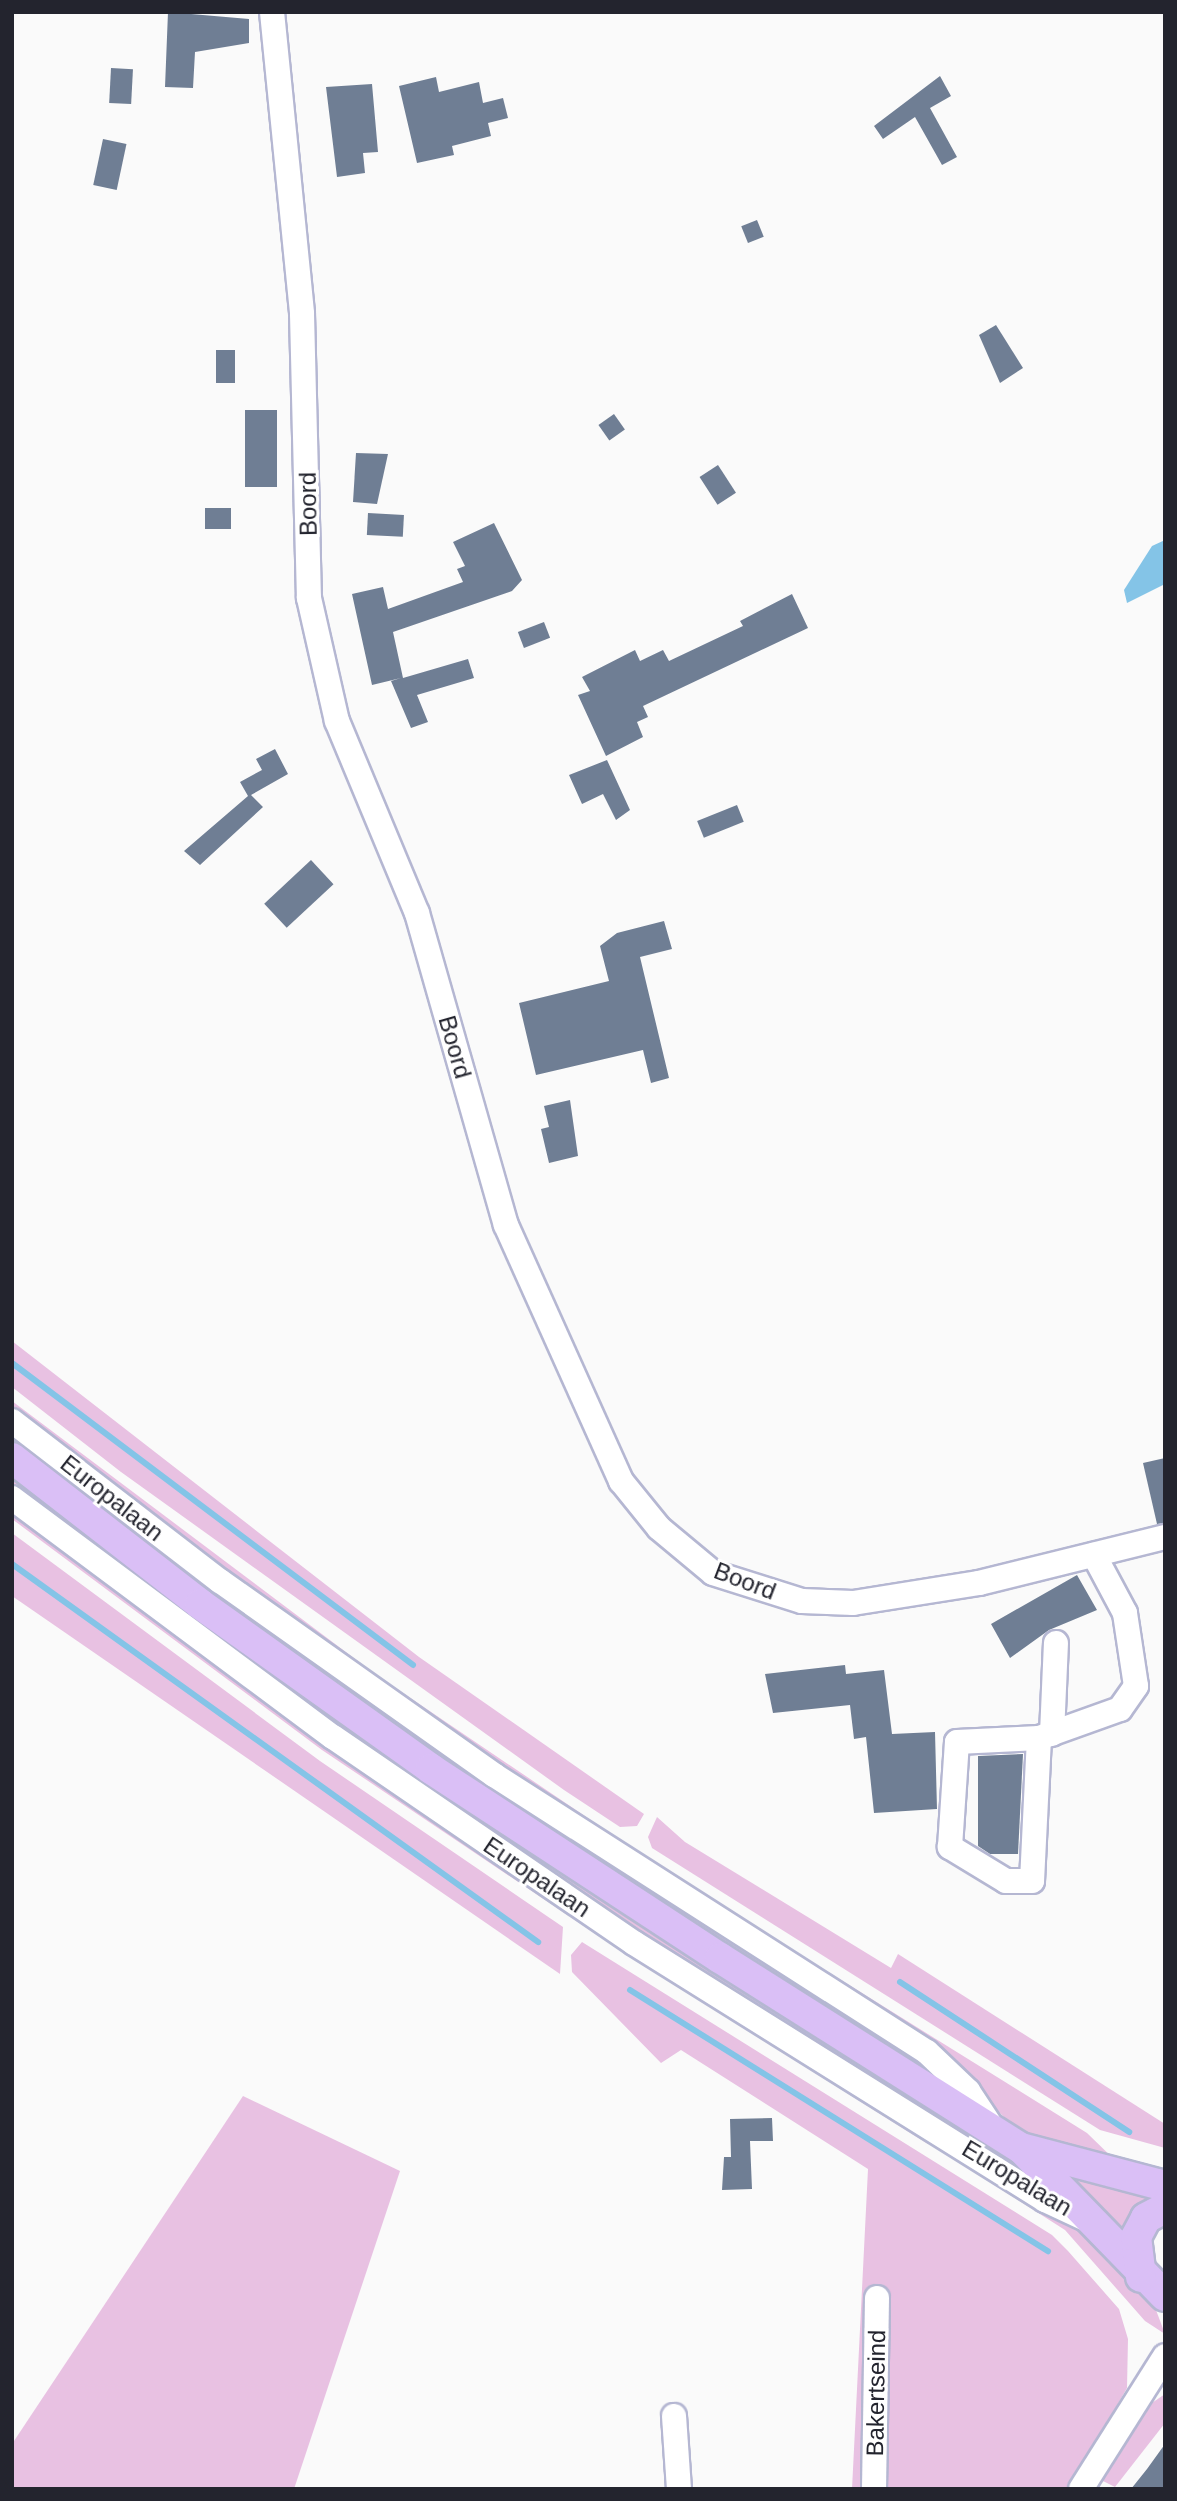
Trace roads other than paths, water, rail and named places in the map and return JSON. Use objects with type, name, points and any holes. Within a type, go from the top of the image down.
[{"type":"main road","name":"Europalaan","points":[[12,1458],[200,1604],[431,1769],[1021,2148],[1141,2277],[1165,2296]]},
{"type":"main road","name":"Europalaan","points":[[1021,2148],[1165,2186]]},
{"type":"main road","points":[[1141,2277],[1136,2237],[1146,2218],[1165,2208]]},
{"type":"street","name":"Boord","points":[[272,12],[302,314],[309,598],[337,720],[417,913],[506,1225],[621,1481],[659,1528],[713,1573],[802,1601],[853,1604],[979,1583],[1165,1537]]},
{"type":"street","name":"Europalaan","points":[[12,1421],[220,1581],[494,1775],[927,2052],[968,2091],[995,2132]]},
{"type":"street","name":"Europalaan","points":[[12,1498],[333,1737],[634,1942],[1045,2200],[1086,2219]]},
{"type":"street","points":[[1056,1643],[1045,1736],[1032,1881],[1006,1881],[950,1847],[957,1742],[1045,1736],[1120,1709],[1136,1686],[1125,1614],[1094,1555]]},
{"type":"street","name":"Bakertseind","points":[[874,2489],[877,2298]]},
{"type":"street","points":[[1081,2489],[1165,2356]]},
{"type":"street","points":[[674,2416],[679,2489]]},
{"type":"water","points":[[1165,540],[1165,584],[1127,603],[1124,590],[1152,546]]},
{"type":"waterway","points":[[12,1363],[413,1665]]},
{"type":"waterway","points":[[12,1564],[538,1942]]},
{"type":"waterway","points":[[900,1982],[1129,2132]]},
{"type":"waterway","points":[[630,1990],[1048,2251]]}]
